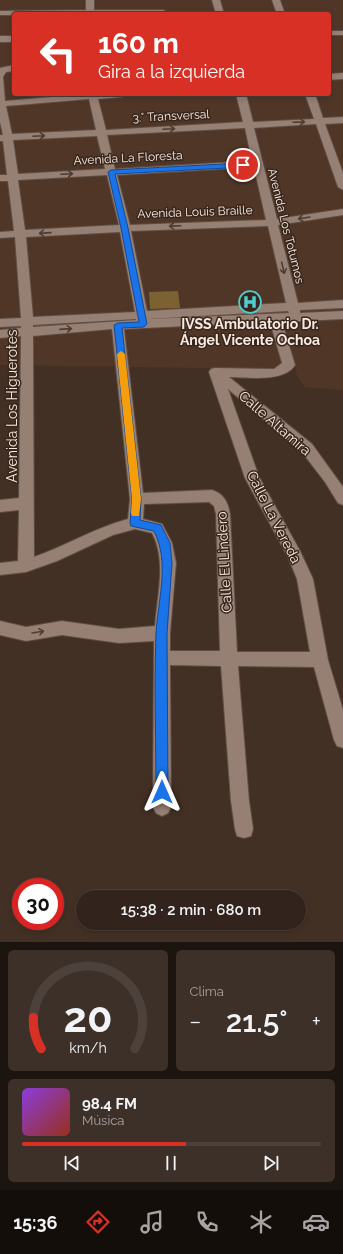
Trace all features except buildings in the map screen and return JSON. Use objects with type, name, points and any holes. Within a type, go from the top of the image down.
[{"type":"street","points":[[90,0],[90,12]]},
{"type":"street","points":[[216,0],[219,12]]},
{"type":"street","points":[[276,0],[280,12]]},
{"type":"street","points":[[126,12],[163,11]]},
{"type":"street","points":[[0,13],[12,13]]},
{"type":"street","points":[[331,33],[343,33]]},
{"type":"street","points":[[0,39],[12,39]]},
{"type":"street","points":[[0,76],[2,70],[12,68]]},
{"type":"street","points":[[331,77],[343,76]]},
{"type":"street","name":"Avenida Los Higuerotes","points":[[0,79],[0,104],[4,138],[6,177],[20,234],[27,327],[26,566]]},
{"type":"street","points":[[0,104],[82,96]]},
{"type":"street","points":[[92,96],[100,133],[125,228],[143,319]]},
{"type":"street","name":"Avenida Los Totumos","points":[[241,96],[294,312]]},
{"type":"street","points":[[311,96],[343,187]]},
{"type":"street","name":"3.° Transversal","points":[[4,138],[343,120]]},
{"type":"street","name":"Avenida La Floresta","points":[[6,177],[258,164]]},
{"type":"street","name":"Avenida Louis Braille","points":[[0,235],[125,228],[272,223],[343,212]]},
{"type":"street","points":[[0,323],[27,327],[118,325],[143,319],[275,318],[294,312],[343,304]]},
{"type":"street","points":[[0,334],[27,327],[143,319],[294,312],[343,315]]},
{"type":"street","points":[[215,372],[276,373],[288,365],[275,318]]},
{"type":"street","points":[[118,325],[137,499],[135,523]]},
{"type":"street","name":"Calle Altamira","points":[[215,372],[307,448],[330,478],[343,499]]},
{"type":"street","name":"Calle La Vereda","points":[[215,372],[252,478],[295,555],[305,579],[320,660],[343,740]]},
{"type":"street","name":"Calle El Lindero","points":[[137,499],[212,496],[221,503],[223,514],[228,660],[240,801],[244,829]]},
{"type":"street","points":[[0,506],[27,503]]},
{"type":"street","points":[[0,568],[26,566],[52,557],[109,530],[135,523],[157,528],[165,543],[168,563],[162,633],[162,807]]},
{"type":"street","points":[[0,628],[26,634],[62,628],[119,636],[162,633]]},
{"type":"street","points":[[162,658],[320,660]]},
{"type":"shaded area","points":[[0,0],[343,0],[343,390],[305,387],[297,376],[295,367],[273,369],[0,365]]},
{"type":"slow traffic","points":[[121,354],[137,499],[136,513]]},
{"type":"place","name":"IVSS Ambulatorio Dr. Ángel Vicente Ochoa","points":[[250,302]]},
{"type":"route","points":[[162,792],[162,633],[168,563],[165,543],[157,528],[135,523],[137,499],[118,325],[144,324],[125,228],[111,172],[243,165]]}]
